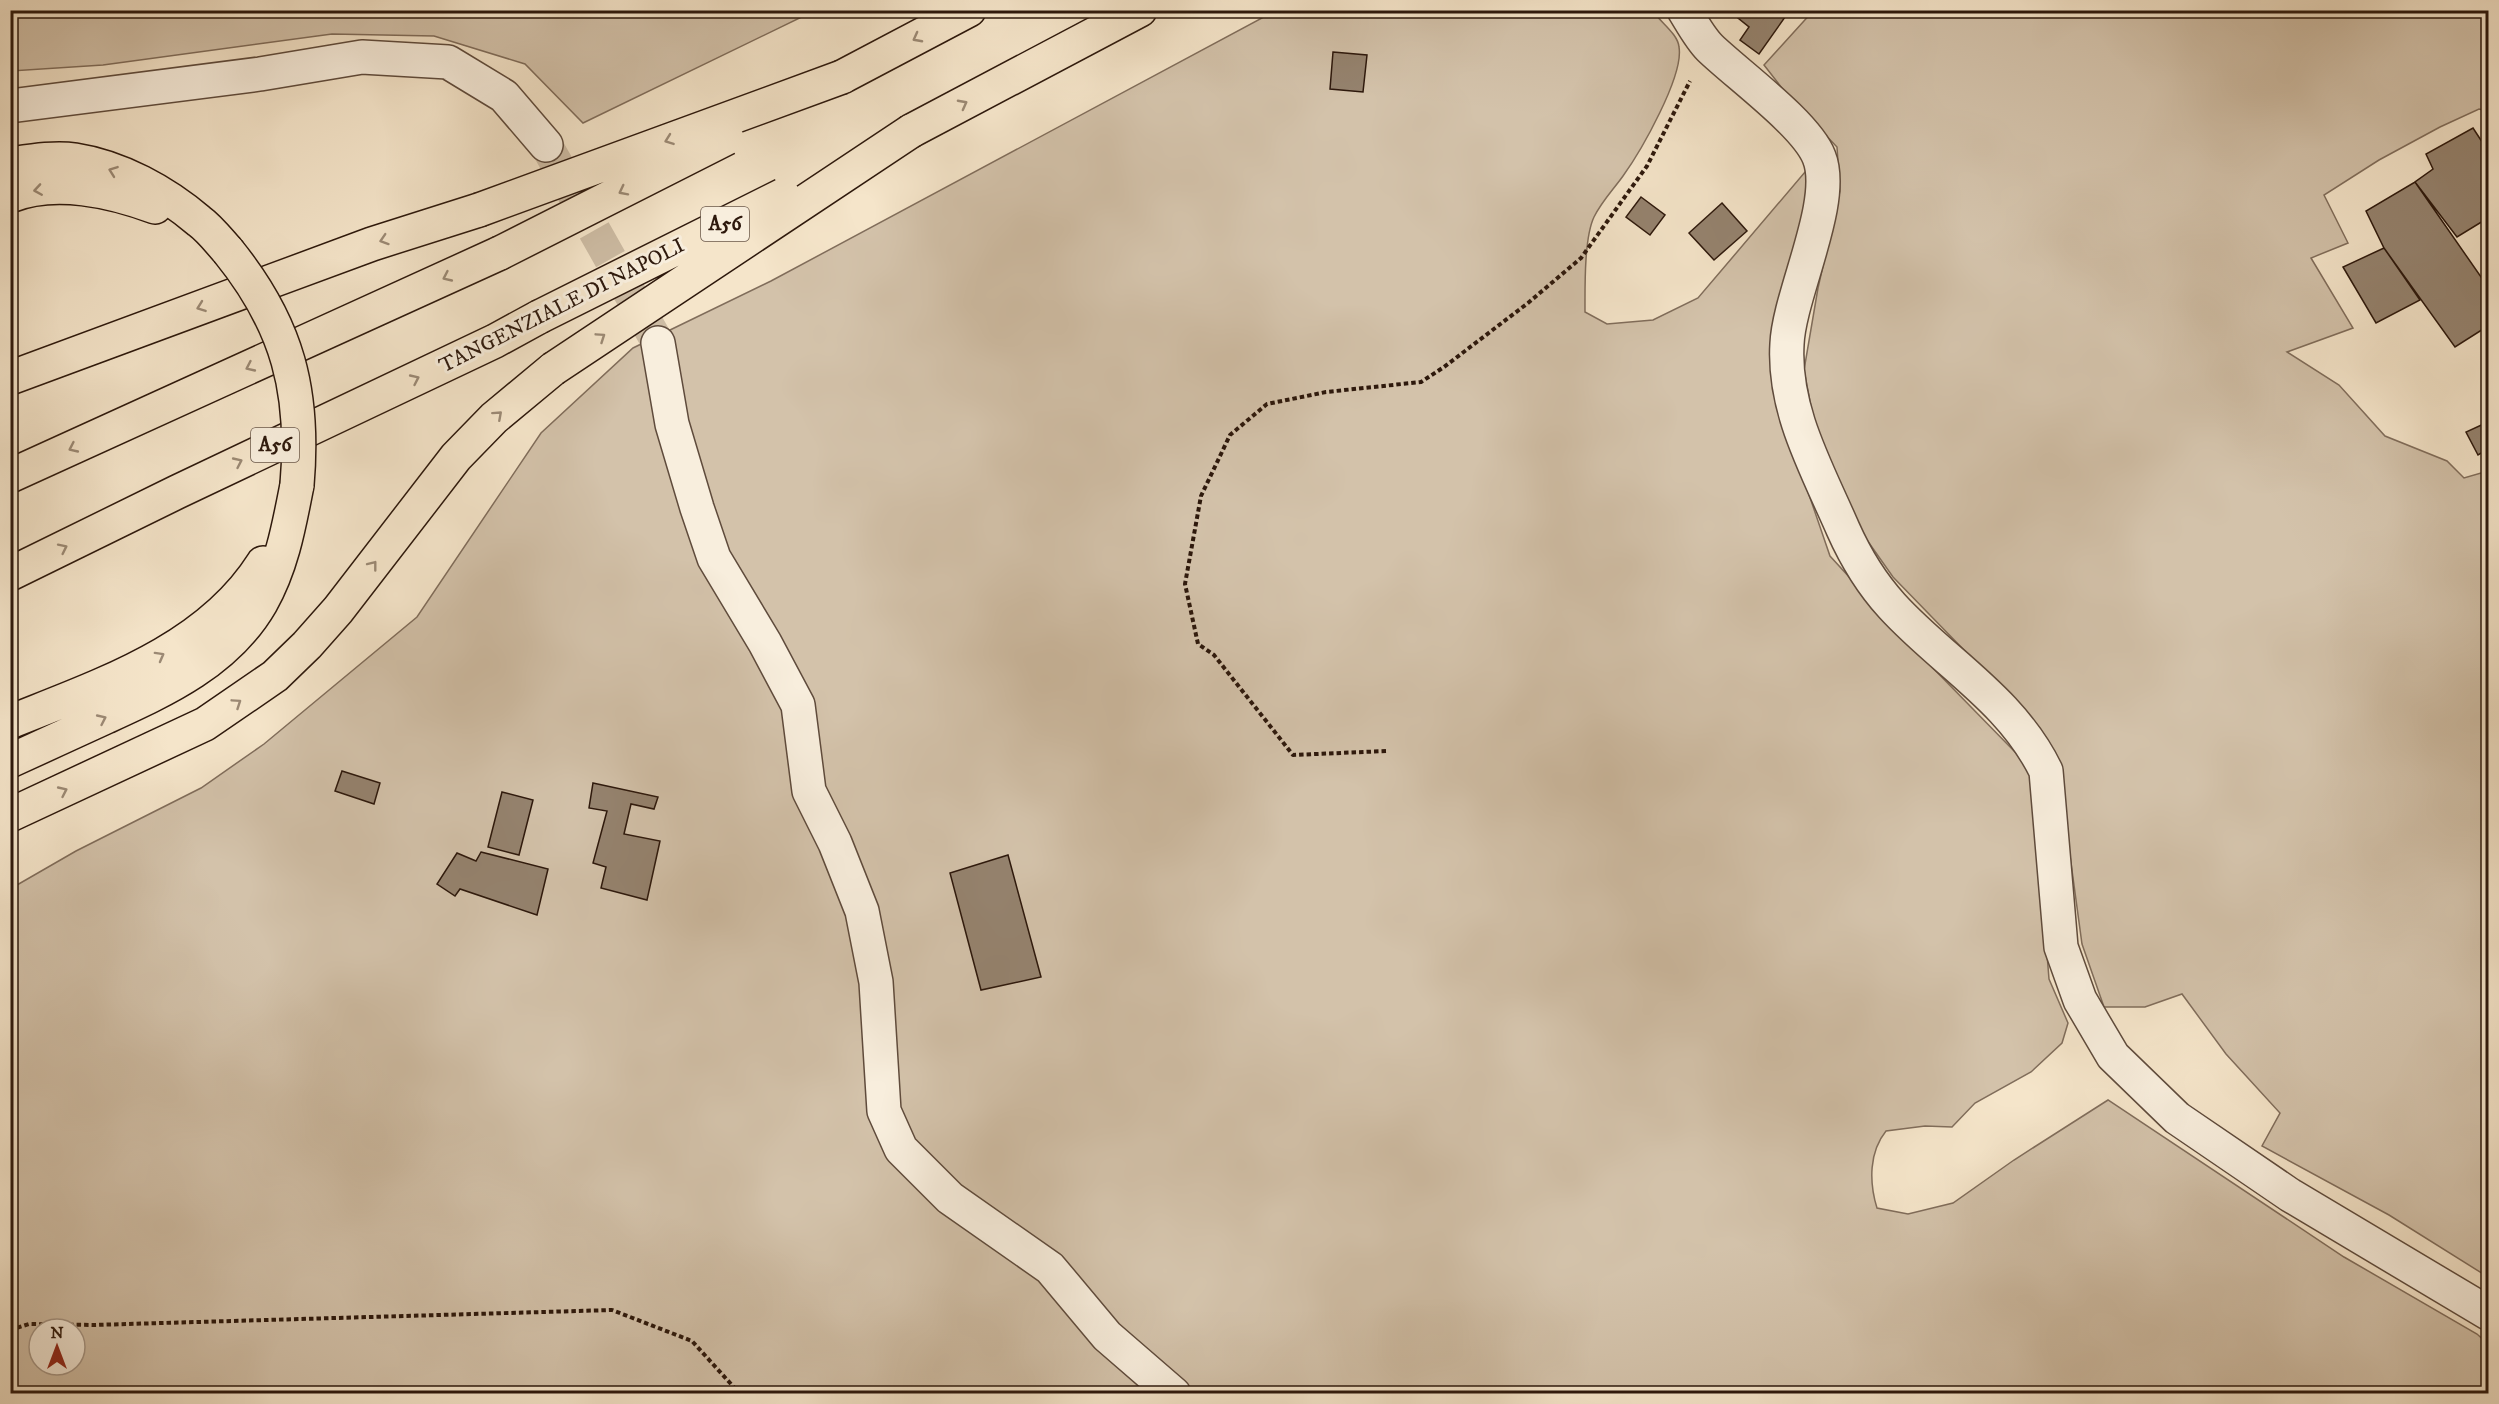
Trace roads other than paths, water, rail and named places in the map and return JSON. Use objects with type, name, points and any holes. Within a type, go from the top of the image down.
[{"type":"highway","points":[[10,476],[500,253],[969,10]]},
{"type":"highway","name":"TANGENZIALE DI NAPOLI","points":[[10,574],[485,346],[911,131],[1140,10]]},
{"type":"highway","points":[[10,378],[372,244],[479,210],[843,77]]},
{"type":"highway","points":[[10,815],[206,724],[275,676],[338,610],[456,457],[494,418],[553,369],[911,131]]},
{"type":"highway","points":[[10,164],[74,160],[109,168],[176,202],[201,222],[249,277],[265,304],[282,341],[293,376],[298,412],[299,454],[297,485],[286,542],[261,603],[241,631],[211,660],[172,686],[10,761]]},
{"type":"highway","points":[[10,196],[51,188],[82,189],[117,196],[153,206],[189,224],[228,251]]},
{"type":"highway","points":[[10,722],[162,656],[221,614],[242,592],[280,534],[297,485]]},
{"type":"street","points":[[1684,10],[1708,45],[1806,135],[1819,157],[1823,175],[1821,203],[1787,341],[1787,382],[1797,423],[1845,533],[1864,568],[1891,605],[2003,709],[2034,746],[2046,771],[2061,947],[2080,1000],[2095,1029],[2113,1056],[2177,1118],[2290,1195],[2488,1314]]},
{"type":"street","points":[[10,106],[228,79],[362,57],[448,62],[504,96],[546,145]]},
{"type":"street","points":[[658,343],[672,424],[711,548],[798,705],[808,791],[835,843],[862,911],[876,982],[884,1111],[901,1149],[950,1198],[1050,1268],[1107,1336],[1174,1394]]},
{"type":"tunnel","points":[[546,145],[658,343]]}]
